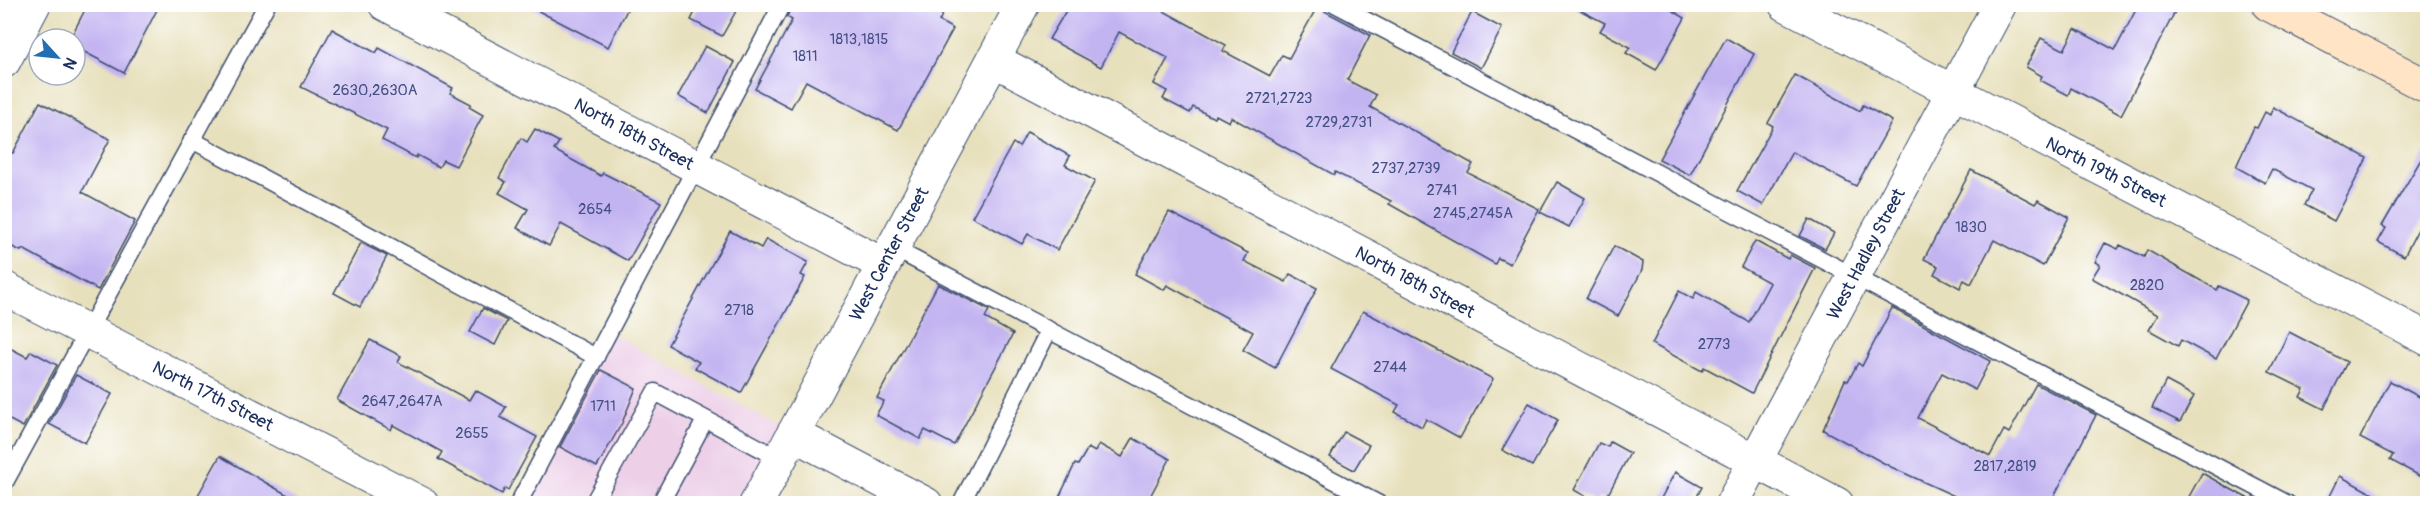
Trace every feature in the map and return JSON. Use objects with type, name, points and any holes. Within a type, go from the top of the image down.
[{"type":"main road","points":[[2268,4],[2427,87]]},
{"type":"street","points":[[4,61],[34,4]]},
{"type":"street","name":"North 18th Street","points":[[385,4],[696,166],[887,256]]},
{"type":"street","name":"West Center Street","points":[[756,504],[1023,4]]},
{"type":"street","name":"North 19th Street","points":[[1785,4],[2427,339]]},
{"type":"street","name":"West Hadley Street","points":[[1732,504],[2000,4]]},
{"type":"street","name":"North 18th Street","points":[[994,60],[1837,504]]},
{"type":"street","name":"North 17th Street","points":[[4,288],[422,504]]},
{"type":"street","points":[[786,446],[926,504]]},
{"type":"lane","points":[[4,484],[267,4]]},
{"type":"lane","points":[[518,504],[783,4]]},
{"type":"lane","points":[[1335,4],[2288,504]]},
{"type":"lane","points":[[192,140],[596,357]]},
{"type":"lane","points":[[887,256],[1049,330],[1379,504]]},
{"type":"lane","points":[[961,504],[1049,330]]},
{"type":"lane","points":[[602,504],[595,500],[655,392],[705,420],[786,446]]},
{"type":"lane","points":[[660,504],[705,420]]},
{"type":"shaded area","points":[[609,332],[793,434],[756,503],[518,504]]},
{"type":"building","points":[[88,4],[160,4],[124,73],[87,53],[87,27],[76,27]]},
{"type":"building","points":[[525,4],[630,4],[608,47]]},
{"type":"building","points":[[699,4],[740,4],[722,36],[691,20]]},
{"type":"building","points":[[792,4],[948,4],[939,21],[953,29],[898,130],[806,81],[791,108],[755,89],[792,20],[787,17]]},
{"type":"building","points":[[1070,4],[1151,4],[1226,45],[1223,51],[1270,76],[1282,55],[1289,58],[1317,7],[1370,35],[1347,80],[1376,95],[1370,107],[1473,164],[1468,173],[1539,209],[1510,264],[1498,258],[1495,264],[1389,204],[1391,201],[1335,172],[1334,175],[1231,117],[1229,122],[1216,115],[1214,118],[1193,107],[1190,113],[1163,99],[1167,91],[1154,84],[1168,58],[1119,32],[1101,67],[1049,39]]},
{"type":"building","points":[[1568,4],[1662,4],[1685,18],[1656,70],[1626,53],[1630,47],[1600,31],[1605,23]]},
{"type":"building","points":[[2139,4],[2179,4],[2121,115],[2071,88],[2068,95],[2040,80],[2042,76],[2026,67],[2041,38],[2064,50],[2075,29],[2115,50]]},
{"type":"building","points":[[1472,12],[1502,28],[1481,68],[1451,52]]},
{"type":"building","points":[[332,29],[376,53],[379,48],[453,88],[450,93],[471,104],[469,107],[483,115],[456,166],[443,160],[439,167],[417,155],[416,158],[382,140],[387,130],[301,87]]},
{"type":"building","points":[[1726,38],[1754,54],[1690,175],[1659,159]]},
{"type":"building","points":[[705,46],[735,62],[708,113],[678,96]]},
{"type":"building","points":[[1795,75],[1860,111],[1863,105],[1892,121],[1856,186],[1792,152],[1763,205],[1737,191],[1773,126],[1768,123]]},
{"type":"building","points":[[40,102],[110,139],[82,192],[135,221],[98,290],[23,249],[21,251],[4,243],[4,149],[13,153]]},
{"type":"building","points":[[2273,107],[2367,158],[2334,221],[2304,205],[2312,190],[2272,169],[2265,183],[2236,167],[2254,127],[2257,128],[2265,112],[2270,115]]},
{"type":"building","points":[[535,129],[559,142],[554,150],[601,176],[603,173],[661,202],[628,261],[561,224],[549,246],[517,228],[528,209],[499,193],[506,182],[499,178],[521,138],[527,142]]},
{"type":"building","points":[[1027,132],[1070,156],[1065,165],[1095,181],[1057,250],[1028,234],[1022,244],[972,217],[1013,143],[1019,147]]},
{"type":"building","points":[[2427,149],[2427,212],[2404,256],[2378,242],[2386,228],[2382,226]]},
{"type":"building","points":[[1971,170],[2035,204],[2038,200],[2069,217],[2043,266],[1994,240],[1971,284],[1964,280],[1960,288],[1934,274],[1938,266],[1924,259]]},
{"type":"building","points":[[1557,182],[1585,198],[1569,227],[1540,212]]},
{"type":"building","points":[[1169,212],[1248,253],[1244,261],[1286,282],[1290,274],[1317,288],[1275,368],[1243,350],[1253,332],[1167,285],[1164,290],[1135,274]]},
{"type":"building","points":[[1809,219],[1834,233],[1825,249],[1800,236]]},
{"type":"building","points":[[730,231],[761,248],[766,239],[808,262],[801,275],[805,277],[741,393],[695,368],[699,362],[668,345]]},
{"type":"building","points":[[1755,241],[1788,259],[1790,255],[1815,268],[1752,393],[1704,367],[1702,371],[1652,344],[1679,291],[1693,299],[1696,292],[1749,322],[1770,283],[1741,267]]},
{"type":"building","points":[[361,243],[387,256],[360,307],[334,293]]},
{"type":"building","points":[[2105,243],[2118,249],[2120,245],[2144,257],[2147,250],[2217,290],[2219,286],[2247,300],[2216,359],[2181,340],[2178,346],[2149,330],[2158,315],[2092,278],[2100,265],[2095,262]]},
{"type":"building","points":[[1614,246],[1643,262],[1642,270],[1618,316],[1586,299]]},
{"type":"building","points":[[938,284],[989,310],[985,318],[1013,334],[954,445],[925,430],[920,439],[876,415],[884,401],[877,398]]},
{"type":"building","points":[[483,308],[507,321],[495,345],[470,332]]},
{"type":"building","points":[[1892,308],[1990,361],[1975,390],[1942,373],[1918,418],[1990,456],[2004,430],[2009,433],[2036,384],[2096,415],[2050,504],[1972,504],[1891,467],[1823,430],[1845,380],[1848,381],[1858,363],[1862,366]]},
{"type":"building","points":[[1363,311],[1493,379],[1460,438],[1426,419],[1422,427],[1395,412],[1399,405],[1331,369]]},
{"type":"building","points":[[2289,332],[2347,362],[2324,409],[2300,397],[2304,389],[2269,372]]},
{"type":"building","points":[[370,340],[401,356],[398,362],[469,400],[475,390],[506,407],[500,417],[537,437],[508,490],[505,488],[502,494],[438,459],[442,452],[393,425],[391,430],[337,400]]},
{"type":"building","points":[[4,345],[27,357],[31,351],[57,365],[23,427],[4,417]]},
{"type":"building","points":[[601,370],[636,388],[622,423],[597,467],[560,447]]},
{"type":"building","points":[[76,375],[112,394],[85,443],[49,424]]},
{"type":"building","points":[[2166,381],[2194,396],[2180,422],[2152,408]]},
{"type":"building","points":[[2390,381],[2427,401],[2427,462],[2420,476],[2390,460],[2393,455],[2360,438]]},
{"type":"building","points":[[1529,403],[1558,420],[1532,466],[1502,450]]},
{"type":"building","points":[[1344,432],[1369,445],[1354,470],[1330,457]]},
{"type":"building","points":[[1133,438],[1170,459],[1146,504],[1056,504],[1075,464],[1078,465],[1088,448],[1095,452],[1099,444],[1122,457]]},
{"type":"building","points":[[1610,442],[1630,453],[1605,500],[1599,497],[1596,502],[1574,490],[1599,443],[1608,447]]},
{"type":"building","points":[[220,456],[268,484],[304,504],[193,504]]},
{"type":"building","points":[[1675,472],[1702,487],[1693,504],[1658,504]]},
{"type":"building","points":[[2202,473],[2227,487],[2258,504],[2185,504]]},
{"type":"building","points":[[2340,476],[2391,504],[2326,504]]}]
